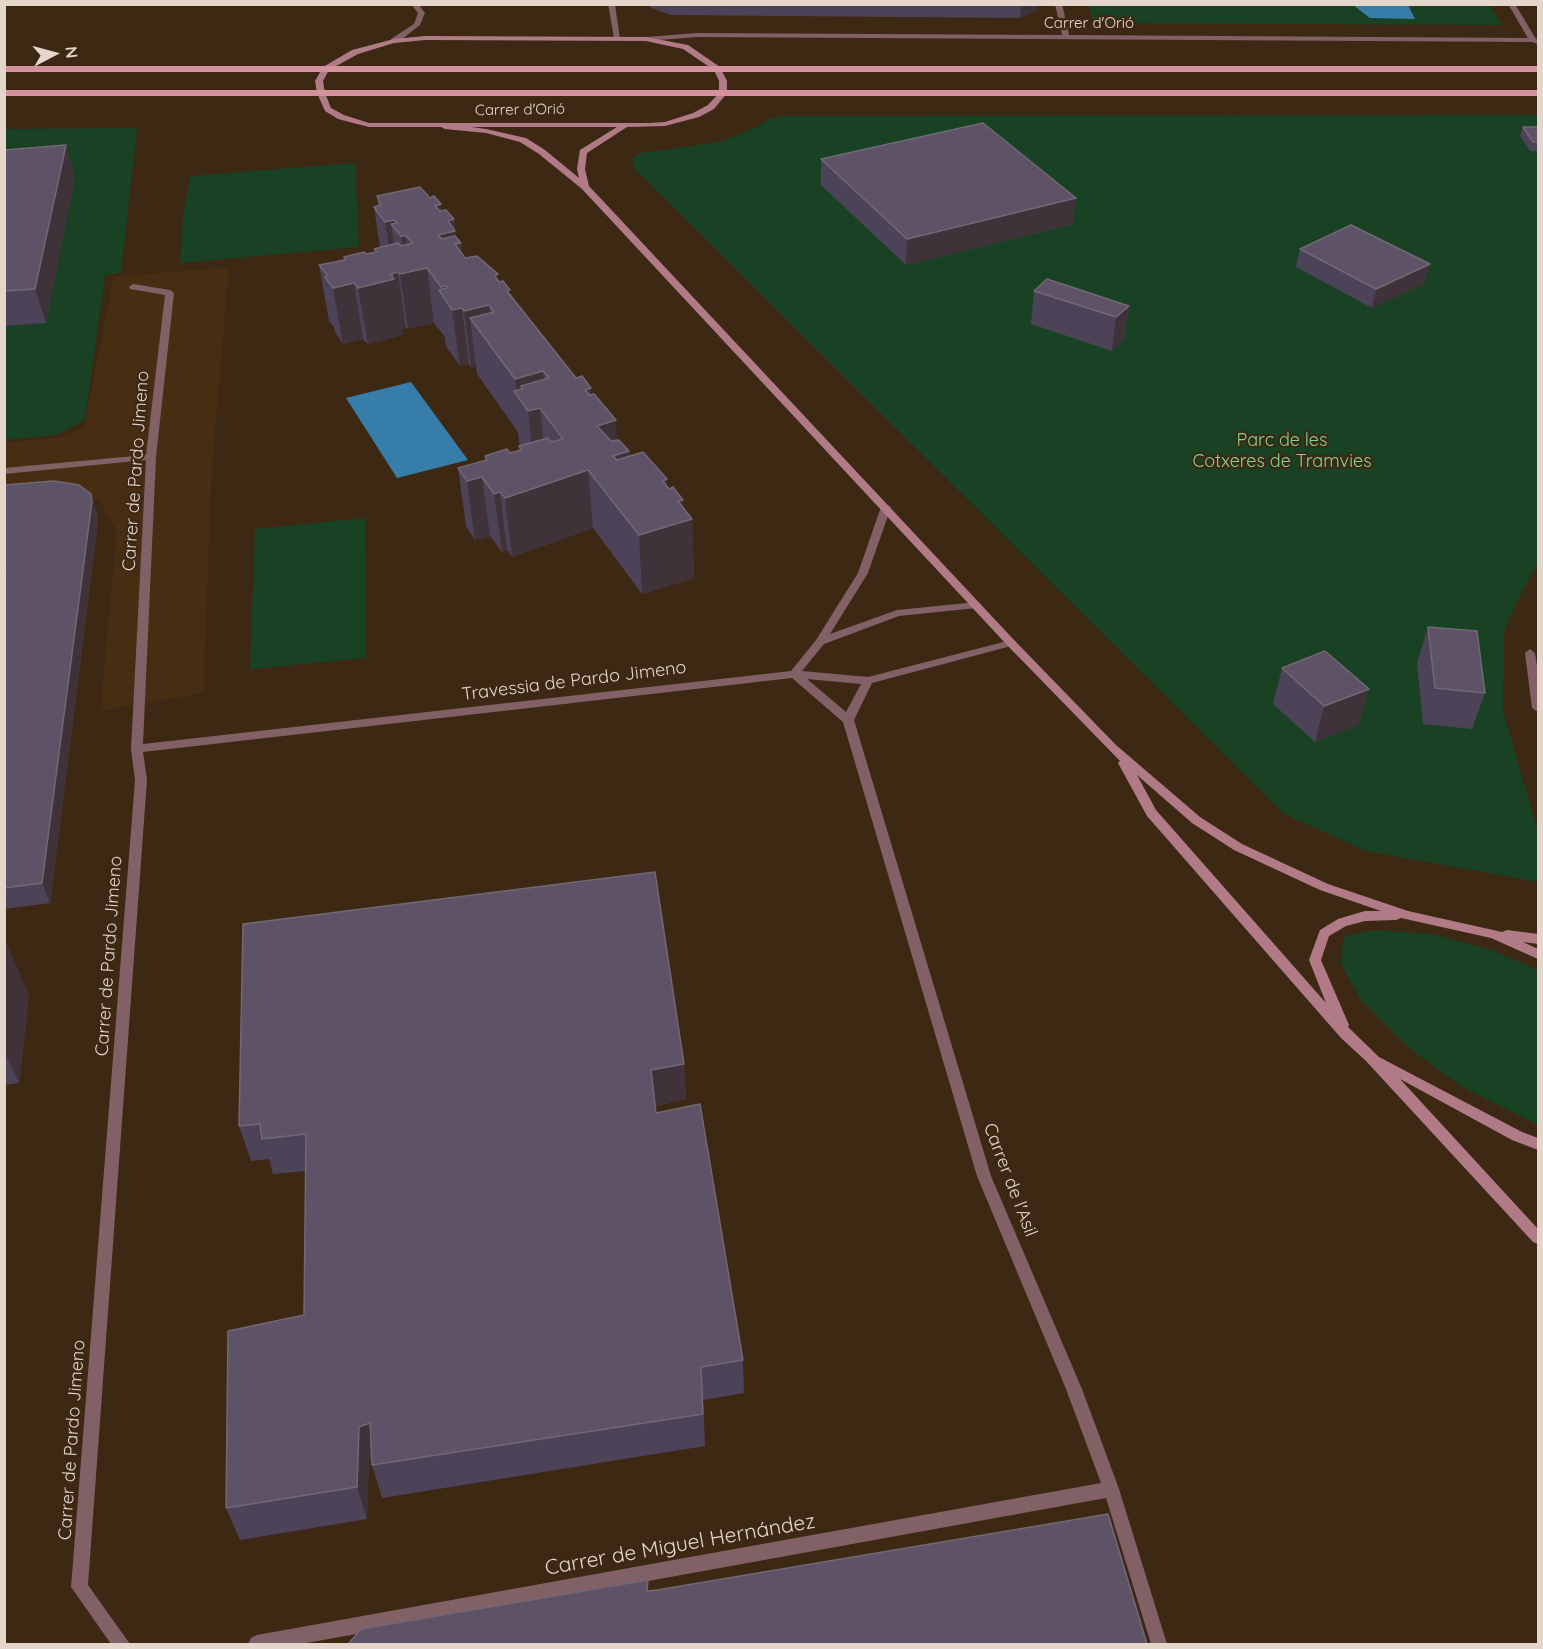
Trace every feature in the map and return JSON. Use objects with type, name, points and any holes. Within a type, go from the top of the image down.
[{"type":"main road","points":[[4,69],[1539,69]]},
{"type":"main road","points":[[4,93],[321,93]]},
{"type":"main road","name":"Carrer d'Orió","points":[[321,93],[1539,93]]},
{"type":"street","points":[[394,41],[417,25],[422,13],[414,4]]},
{"type":"street","points":[[611,4],[618,38]]},
{"type":"street","points":[[1058,4],[1065,38]]},
{"type":"street","points":[[1511,4],[1536,41]]},
{"type":"street","name":"Carrer d'Orió","points":[[326,69],[356,52],[394,41],[425,38],[646,39],[697,35],[1536,41]]},
{"type":"street","name":"Carrer d'Orió","points":[[646,39],[685,47],[717,69]]},
{"type":"street","points":[[321,93],[319,81],[326,69]]},
{"type":"street","points":[[717,69],[723,81],[723,93]]},
{"type":"street","name":"Carrer d'Orió","points":[[321,93],[328,109],[342,117],[369,126],[665,124],[683,120],[711,107],[723,93]]},
{"type":"street","points":[[585,188],[581,169],[584,152],[627,124]]},
{"type":"street","points":[[445,126],[486,131],[523,140],[542,152],[585,188],[1011,643],[1121,757],[1196,820],[1238,847],[1324,887],[1407,915],[1494,934],[1539,939]]},
{"type":"street","name":"Carrer de Pardo Jimeno","points":[[121,1644],[79,1587],[141,780],[137,749],[151,457],[170,294],[134,287]]},
{"type":"street","points":[[4,471],[151,457]]},
{"type":"street","points":[[868,681],[848,720],[794,674],[820,642],[863,573],[886,507]]},
{"type":"street","points":[[820,642],[897,613],[977,605]]},
{"type":"street","name":"Travessia de Pardo Jimeno","points":[[137,749],[794,674],[868,681],[1011,643]]},
{"type":"street","points":[[1530,653],[1539,708]]},
{"type":"street","name":"Carrer de l'Asil","points":[[848,720],[984,1176],[1074,1389],[1111,1489],[1159,1644]]},
{"type":"street","points":[[1121,757],[1151,813],[1346,1034],[1371,1057],[1539,1238]]},
{"type":"street","points":[[1346,1034],[1315,960],[1324,933],[1342,922],[1365,916],[1407,915]]},
{"type":"street","points":[[1494,934],[1539,954]]},
{"type":"street","points":[[1371,1057],[1517,1136],[1539,1144]]},
{"type":"street","name":"Carrer de Miguel Hernández","points":[[257,1644],[1111,1489]]},
{"type":"shaded area","points":[[229,267],[212,467],[203,693],[100,711],[117,531],[100,500],[5,509],[5,443],[62,437],[84,427],[114,277]]},
{"type":"green space","points":[[1089,5],[1490,5],[1502,25],[1093,23]]},
{"type":"green space","name":"Parc de les Cotxeres de Tramvies","points":[[1538,115],[1538,563],[1516,603],[1504,632],[1503,711],[1538,831],[1538,882],[1366,851],[1284,814],[633,167],[632,159],[641,153],[719,142],[755,128],[771,118],[782,116]]},
{"type":"green space","points":[[137,128],[121,273],[105,275],[85,420],[56,435],[5,440],[4,129]]},
{"type":"green space","points":[[355,163],[359,247],[180,263],[183,217],[190,176]]},
{"type":"green space","points":[[365,518],[366,658],[250,669],[255,529]]},
{"type":"green space","points":[[1374,930],[1433,934],[1492,950],[1538,970],[1538,1125],[1462,1087],[1409,1048],[1360,999],[1340,962],[1344,936]]},
{"type":"water","points":[[1353,5],[1408,5],[1415,19],[1370,18]]},
{"type":"water","points":[[411,382],[468,460],[397,478],[346,398]]},
{"type":"building","points":[[983,123],[1076,198],[907,239],[821,159]]},
{"type":"building","points":[[1523,127],[1539,127],[1539,142],[1533,142]]},
{"type":"building","points":[[66,145],[35,289],[4,291],[4,150]]},
{"type":"building","points":[[420,187],[430,198],[434,196],[441,204],[435,206],[440,211],[446,210],[454,219],[448,221],[455,231],[438,235],[442,239],[455,236],[461,243],[455,244],[465,258],[477,256],[498,274],[495,276],[499,282],[503,281],[510,290],[507,291],[576,378],[582,376],[591,388],[585,390],[590,395],[594,394],[616,420],[597,426],[611,441],[619,440],[629,451],[613,456],[617,460],[643,452],[667,479],[663,481],[669,489],[673,487],[683,500],[678,501],[692,519],[639,535],[588,470],[505,498],[500,492],[494,494],[482,477],[467,481],[458,468],[487,460],[485,456],[507,449],[510,453],[521,450],[519,446],[548,438],[551,442],[563,439],[540,408],[528,411],[514,391],[522,389],[521,386],[549,378],[543,371],[515,379],[470,318],[494,312],[489,305],[464,311],[462,308],[452,310],[439,290],[447,288],[446,286],[441,287],[427,268],[391,274],[394,279],[358,288],[354,283],[333,288],[325,277],[328,276],[319,265],[345,260],[344,257],[364,252],[366,254],[377,252],[374,249],[398,243],[401,246],[413,243],[406,236],[401,236],[391,224],[397,223],[394,220],[385,222],[374,207],[381,205],[377,196]]},
{"type":"building","points":[[1351,225],[1430,264],[1376,289],[1300,249]]},
{"type":"building","points":[[1047,279],[1129,306],[1116,317],[1034,291]]},
{"type":"building","points":[[54,481],[79,485],[91,494],[92,501],[42,883],[4,888],[4,580],[6,572],[4,572],[4,485]]},
{"type":"building","points":[[1428,627],[1477,631],[1485,693],[1435,688]]},
{"type":"building","points":[[1325,651],[1369,689],[1324,706],[1282,668]]},
{"type":"building","points":[[655,872],[684,1064],[651,1070],[656,1113],[700,1104],[743,1360],[701,1367],[703,1414],[372,1465],[370,1423],[359,1427],[357,1487],[226,1508],[228,1331],[304,1315],[306,1134],[262,1139],[260,1124],[239,1126],[243,924]]},
{"type":"building","points":[[1108,1514],[1147,1644],[348,1644],[361,1629],[648,1580],[647,1591],[657,1590]]}]
